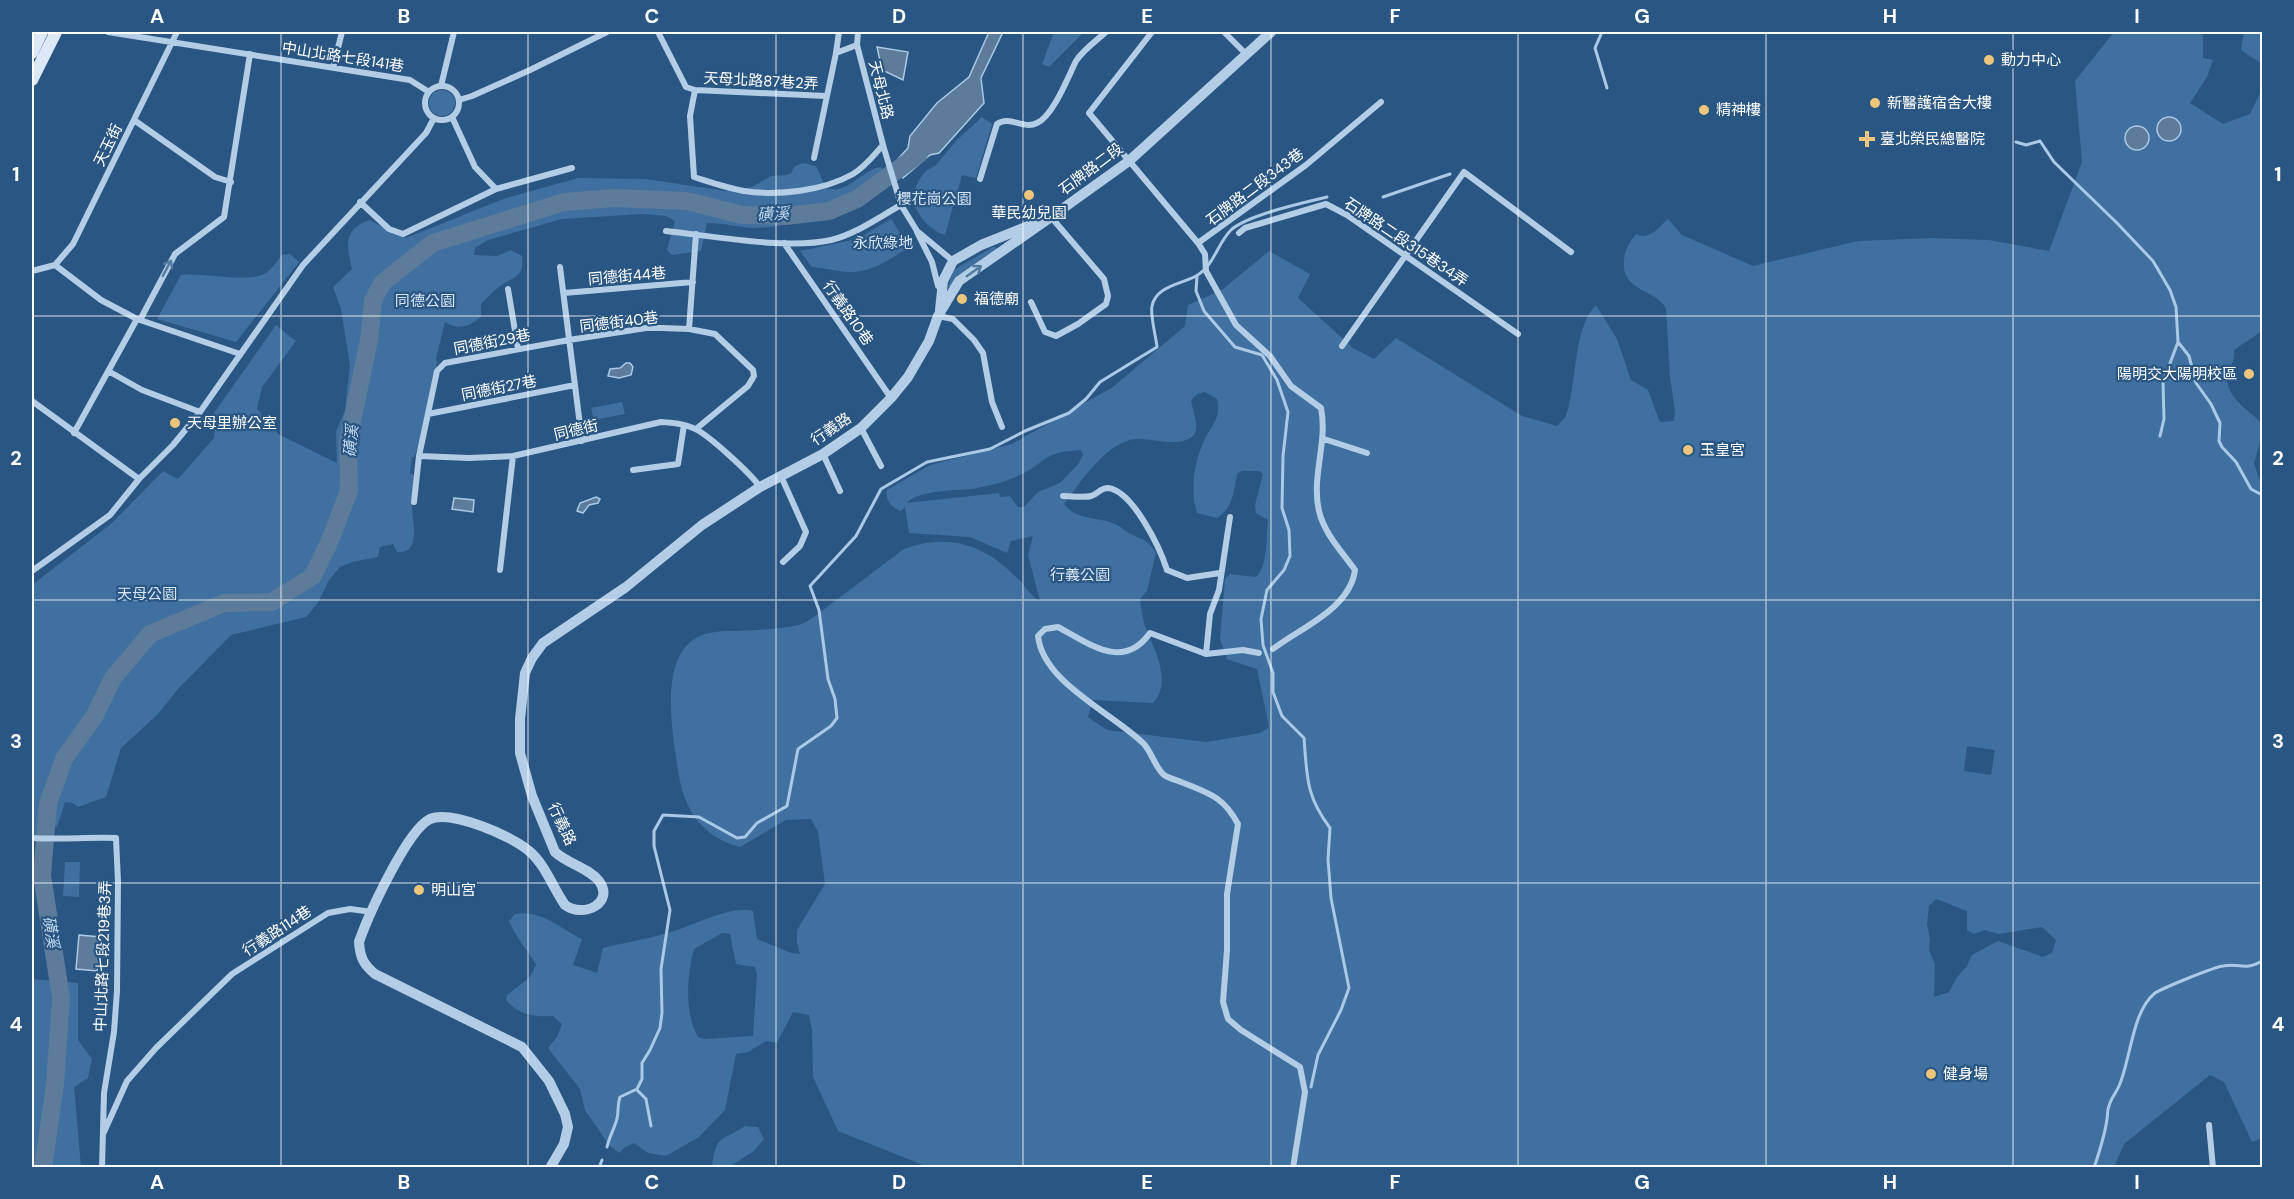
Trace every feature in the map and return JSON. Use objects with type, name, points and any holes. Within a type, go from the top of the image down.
[{"type":"main road","points":[[32,53],[42,32]]},
{"type":"main road","points":[[32,80],[56,32]]},
{"type":"street","name":"中山北路七段141巷","points":[[108,32],[411,80],[429,92]]},
{"type":"street","name":"天玉街","points":[[56,265],[72,244],[177,32]]},
{"type":"street","points":[[333,68],[342,32]]},
{"type":"street","points":[[441,86],[454,32]]},
{"type":"street","points":[[459,100],[530,70],[607,32]]},
{"type":"street","points":[[658,32],[686,87],[695,90],[690,116],[694,177],[742,191],[787,193],[836,181],[853,174],[867,164],[883,145]]},
{"type":"street","name":"天母北路87巷2弄","points":[[814,158],[839,32]]},
{"type":"street","name":"天母北路","points":[[858,32],[857,45],[901,206]]},
{"type":"street","points":[[980,178],[997,124],[1002,120],[1008,120],[1027,126],[1044,119],[1072,73],[1077,60],[1106,32]]},
{"type":"street","name":"石牌路二段343巷","points":[[1152,32],[1089,114],[1198,243],[1306,165],[1381,102]]},
{"type":"street","points":[[1224,32],[1246,54]]},
{"type":"street","name":"石牌路二段","points":[[953,261],[981,245],[1051,217],[1129,161],[1271,32]]},
{"type":"street","points":[[836,53],[857,45]]},
{"type":"street","points":[[74,433],[175,254],[224,217],[250,54]]},
{"type":"street","points":[[441,86],[455,91],[459,100],[458,109],[452,117],[443,120],[434,118],[425,106],[429,92],[441,86]]},
{"type":"street","name":"天母北路87巷2弄","points":[[695,90],[826,96]]},
{"type":"street","points":[[452,117],[475,167],[496,189]]},
{"type":"street","points":[[34,569],[110,515],[139,478],[173,445],[200,412],[303,265],[426,132],[434,118]]},
{"type":"street","points":[[134,120],[215,177],[231,182]]},
{"type":"street","points":[[360,202],[389,229],[403,234],[496,189],[572,168]]},
{"type":"street","points":[[1342,346],[1464,172],[1571,252]]},
{"type":"street","name":"石牌路二段315巷34弄","points":[[1239,233],[1245,228],[1326,204],[1347,215],[1518,334]]},
{"type":"street","points":[[666,231],[784,243],[832,240],[901,206],[917,231],[932,262],[938,280],[939,316]]},
{"type":"street","points":[[939,316],[959,281],[1051,217],[1104,279],[1108,296],[1106,304],[1056,336],[1045,332],[1031,302]]},
{"type":"street","points":[[917,231],[953,261],[944,281],[939,316]]},
{"type":"street","points":[[688,329],[696,234]]},
{"type":"street","name":"行義路10巷","points":[[784,243],[891,398]]},
{"type":"street","points":[[1198,243],[1205,254],[1206,271],[1236,325],[1270,356],[1291,386],[1321,408],[1324,439],[1318,480],[1319,510],[1326,529],[1355,570],[1353,582],[1347,594],[1307,628],[1286,638],[1273,649]]},
{"type":"street","points":[[32,271],[56,265],[101,300],[139,319],[240,354]]},
{"type":"street","points":[[560,267],[582,441]]},
{"type":"street","name":"同德街44巷","points":[[564,293],[693,282]]},
{"type":"street","points":[[508,289],[518,349]]},
{"type":"street","points":[[939,316],[953,319],[983,353],[992,402],[1002,427]]},
{"type":"street","name":"行義路","points":[[550,1167],[564,1144],[568,1126],[565,1114],[549,1081],[522,1047],[375,974],[364,965],[359,942],[372,912],[413,834],[431,819],[441,817],[478,825],[517,842],[531,852],[565,904],[572,910],[583,911],[594,908],[600,901],[603,891],[600,882],[593,875],[564,860],[555,852],[532,796],[520,753],[519,719],[525,673],[532,658],[543,643],[626,586],[702,525],[760,487],[822,454],[861,428],[891,398],[913,368],[929,341],[939,316]]},
{"type":"street","name":"同德街40巷","points":[[569,340],[646,328],[688,329],[715,334],[753,370],[754,376],[748,386],[696,429]]},
{"type":"street","name":"同德街29巷","points":[[420,456],[440,366],[445,363],[569,340]]},
{"type":"street","points":[[110,372],[142,390],[200,412]]},
{"type":"street","name":"同德街27巷","points":[[428,414],[575,385]]},
{"type":"street","points":[[32,401],[139,478]]},
{"type":"street","name":"同德街","points":[[420,456],[469,458],[513,456],[661,422],[696,429],[753,476],[760,487]]},
{"type":"street","points":[[633,470],[678,464],[684,425]]},
{"type":"street","points":[[861,428],[881,466]]},
{"type":"street","points":[[1324,439],[1367,453]]},
{"type":"street","points":[[822,454],[840,491]]},
{"type":"street","points":[[414,502],[420,456]]},
{"type":"street","points":[[501,570],[513,456]]},
{"type":"street","points":[[781,476],[806,532],[800,546],[783,562]]},
{"type":"street","points":[[1063,496],[1092,496],[1099,490],[1107,488],[1121,493],[1149,527],[1167,570],[1187,578],[1220,573]]},
{"type":"street","points":[[1206,654],[1210,614],[1217,597],[1230,517]]},
{"type":"street","points":[[1259,653],[1244,650],[1206,654],[1150,633],[1132,650],[1117,654],[1094,646],[1058,627],[1045,629],[1038,636],[1045,659],[1087,701],[1145,745],[1164,775],[1212,794],[1232,814],[1238,824],[1227,894],[1227,950],[1223,1002],[1228,1019],[1241,1030],[1300,1067],[1305,1092],[1293,1167]]},
{"type":"street","name":"中山北路七段219巷3弄","points":[[32,838],[59,840],[76,837],[116,838],[117,991],[114,1032],[104,1093],[102,1167]]},
{"type":"street","name":"行義路114巷","points":[[103,1135],[127,1081],[156,1048],[232,974],[328,913],[350,909],[372,912]]},
{"type":"street","points":[[2209,1125],[2213,1167]]},
{"type":"green space","points":[[1054,32],[1084,32],[1049,67],[1042,64]]},
{"type":"green space","name":"行義公園","points":[[2114,32],[2203,32],[2203,58],[2213,60],[2207,77],[2190,103],[2223,124],[2250,114],[2262,89],[2262,331],[2234,350],[2227,381],[2238,402],[2262,423],[2262,435],[2254,463],[2262,487],[2262,1138],[2252,1142],[2224,1082],[2210,1075],[2124,1144],[2114,1167],[928,1167],[838,1131],[813,1077],[812,1030],[809,1015],[793,1012],[777,1043],[766,1041],[748,1052],[736,1054],[725,1110],[699,1137],[666,1156],[648,1153],[634,1143],[619,1153],[609,1145],[585,1110],[580,1089],[548,1048],[557,1037],[562,1024],[553,1016],[522,1012],[506,1000],[507,995],[530,977],[536,965],[509,921],[515,914],[533,914],[582,939],[573,965],[597,973],[603,948],[650,938],[715,916],[745,910],[753,911],[757,939],[791,953],[800,954],[797,930],[825,884],[818,832],[811,819],[786,820],[740,847],[715,836],[697,819],[690,809],[681,785],[671,719],[672,681],[676,663],[684,649],[696,638],[710,633],[781,628],[804,623],[904,549],[920,544],[950,542],[978,550],[1004,566],[1040,601],[1028,555],[1033,536],[1011,541],[1007,553],[970,537],[909,533],[905,507],[901,511],[892,505],[887,497],[887,490],[930,465],[1012,444],[1113,387],[1185,326],[1188,305],[1222,290],[1269,251],[1310,274],[1298,298],[1353,348],[1374,359],[1396,338],[1522,416],[1557,426],[1565,416],[1570,403],[1583,327],[1596,305],[1617,339],[1631,380],[1648,390],[1661,422],[1674,421],[1666,308],[1656,298],[1630,281],[1624,268],[1626,250],[1636,234],[1645,236],[1668,219],[1682,235],[1753,266],[1858,241],[1931,238],[1989,240],[2049,251],[2082,162],[2075,81]],"holes":[[[2162,119],[2181,128],[2177,138],[2166,141],[2157,129]],[[2133,127],[2140,127],[2149,137],[2147,145],[2129,147],[2126,139],[2128,131]],[[1205,392],[1217,399],[1218,406],[1217,417],[1203,443],[1195,469],[1193,487],[1197,513],[1217,518],[1230,504],[1237,474],[1242,471],[1259,471],[1263,474],[1255,505],[1256,513],[1268,520],[1265,558],[1260,572],[1256,577],[1230,574],[1225,579],[1220,639],[1227,659],[1257,669],[1269,727],[1260,733],[1206,742],[1107,730],[1088,717],[1093,700],[1153,703],[1159,694],[1162,684],[1159,663],[1144,623],[1140,599],[1147,591],[1156,553],[1145,541],[1117,525],[1081,516],[1064,504],[1101,458],[1120,444],[1137,439],[1179,442],[1193,436],[1196,424],[1191,400],[1197,394]],[[1081,450],[1083,455],[1078,464],[1060,483],[1038,492],[1024,507],[1018,507],[1010,496],[1000,497],[999,493],[907,503],[920,495],[978,488],[1003,482],[1026,472],[1053,454]],[[1967,746],[1995,750],[1991,775],[1964,771]],[[1936,899],[1967,911],[1967,930],[1974,934],[1984,930],[1999,934],[2042,927],[2056,940],[2052,953],[2043,957],[1998,941],[1972,955],[1949,992],[1934,997],[1935,965],[1929,950],[1930,939],[1927,924],[1929,906]],[[722,933],[730,934],[736,964],[755,967],[757,974],[753,1036],[704,1039],[698,1037],[690,1017],[688,994],[694,949]]]},
{"type":"green space","points":[[2244,32],[2262,32],[2262,64],[2241,50]]},
{"type":"green space","points":[[442,90],[451,94],[455,103],[451,112],[442,116],[433,112],[429,103],[433,94]]},
{"type":"green space","name":"櫻花崗公園","points":[[982,117],[992,124],[976,178],[962,175],[945,235],[924,221],[911,198],[926,171],[936,165],[957,140]]},
{"type":"green space","points":[[803,163],[816,166],[826,188],[841,188],[867,172],[881,167],[886,172],[888,187],[841,209],[787,225],[753,228],[707,223],[701,251],[672,255],[667,250],[675,221],[666,216],[643,214],[562,219],[488,240],[475,248],[474,255],[497,256],[511,250],[522,256],[522,269],[517,276],[496,289],[481,304],[481,317],[477,320],[459,327],[445,322],[420,443],[412,457],[410,473],[415,476],[412,505],[414,535],[410,548],[397,552],[393,544],[380,547],[378,557],[340,567],[329,580],[318,603],[306,617],[231,635],[178,689],[158,714],[121,748],[106,797],[78,807],[73,803],[65,802],[57,827],[43,826],[32,841],[32,585],[112,523],[163,471],[178,479],[214,438],[215,426],[212,416],[276,325],[296,341],[262,387],[257,409],[278,434],[337,463],[336,432],[345,410],[350,365],[341,309],[333,287],[352,269],[348,240],[354,229],[369,220],[406,238],[503,199],[578,178],[646,179],[725,191],[752,187],[771,176],[787,175],[795,166]]},
{"type":"green space","name":"永欣綠地","points":[[891,219],[909,247],[870,269],[851,272],[812,267],[800,251],[857,239]]},
{"type":"green space","points":[[993,247],[998,250],[951,288],[948,287],[953,271]]},
{"type":"green space","points":[[290,254],[299,262],[236,342],[157,319],[181,275],[249,278],[266,273],[282,255]]},
{"type":"green space","points":[[622,402],[625,414],[594,420],[591,408]]},
{"type":"green space","points":[[65,862],[80,862],[79,897],[63,896]]},
{"type":"green space","points":[[32,979],[78,983],[78,1040],[92,1059],[88,1078],[74,1087],[81,1167],[32,1167]]},
{"type":"green space","points":[[745,1126],[758,1127],[764,1139],[754,1151],[729,1167],[712,1167],[715,1149],[721,1140]]},
{"type":"shaded area","points":[[989,32],[1003,32],[981,78],[984,103],[939,153],[930,155],[903,178],[898,159],[908,148],[910,136],[937,103],[969,77]]},
{"type":"shaded area","points":[[877,47],[908,52],[903,80],[882,70]]},
{"type":"shaded area","points":[[2169,117],[2174,118],[2180,124],[2180,134],[2174,140],[2169,141],[2164,140],[2158,134],[2157,129],[2158,124],[2164,118]]},
{"type":"shaded area","points":[[2137,126],[2142,127],[2148,133],[2148,143],[2142,149],[2137,150],[2132,149],[2126,143],[2125,138],[2126,133],[2132,127]]},
{"type":"shaded area","points":[[630,363],[633,367],[631,375],[619,378],[608,376],[610,369],[620,368]]},
{"type":"shaded area","points":[[596,497],[600,499],[598,503],[589,505],[583,513],[577,511],[580,503]]},
{"type":"shaded area","points":[[454,498],[474,500],[473,512],[452,509]]},
{"type":"shaded area","points":[[79,935],[101,937],[97,971],[76,969]]},
{"type":"waterway","points":[[1602,32],[1595,48],[1607,88]]},
{"type":"waterway","points":[[2016,142],[2026,145],[2040,141],[2054,162],[2153,261],[2170,290],[2176,307],[2178,342],[2189,356],[2196,383],[2211,404],[2220,423],[2219,441],[2236,462],[2251,489],[2262,495]]},
{"type":"waterway","name":"磺溪","points":[[43,1168],[55,1084],[61,998],[42,875],[48,804],[64,759],[95,715],[113,678],[150,634],[224,603],[272,602],[313,576],[349,491],[348,441],[369,340],[373,301],[382,283],[433,243],[564,202],[614,198],[687,201],[742,215],[785,216],[829,211],[857,199],[919,154]]},
{"type":"waterway","points":[[1383,197],[1450,174]]},
{"type":"waterway","points":[[607,1147],[617,1119],[620,1097],[637,1089],[642,1079],[642,1063],[660,1028],[661,969],[670,910],[654,846],[654,831],[663,815],[699,817],[737,838],[745,837],[757,823],[787,806],[798,749],[831,726],[837,718],[835,699],[828,679],[819,610],[810,586],[856,536],[881,489],[927,462],[990,449],[1025,431],[1069,413],[1086,399],[1100,382],[1157,347],[1152,315],[1154,299],[1170,286],[1196,276],[1208,266],[1232,229],[1264,214],[1327,197]]},
{"type":"waterway","points":[[1197,276],[1196,291],[1204,311],[1235,347],[1262,355],[1277,380],[1288,412],[1283,456],[1282,508],[1289,530],[1290,556],[1284,570],[1267,590],[1261,619],[1263,645],[1273,673],[1273,692],[1282,716],[1304,738],[1309,786],[1316,806],[1330,828],[1328,859],[1331,898],[1349,988],[1341,1010],[1318,1055],[1311,1087]]},
{"type":"waterway","points":[[2160,436],[2164,419],[2163,382],[2178,342]]},
{"type":"waterway","points":[[2094,1168],[2105,1131],[2108,1108],[2119,1086],[2137,1023],[2147,1001],[2160,990],[2210,970],[2229,965],[2251,966],[2262,961]]},
{"type":"waterway","points":[[637,1090],[646,1099],[651,1126]]},
{"type":"waterway","points":[[599,1168],[602,1160]]},
{"type":"place","name":"動力中心","points":[[1989,60]]},
{"type":"place","name":"新醫護宿舍大樓","points":[[1875,103]]},
{"type":"place","name":"精神樓","points":[[1704,110]]},
{"type":"place","name":"臺北榮民總醫院","points":[[1867,139]]},
{"type":"place","name":"華民幼兒園","points":[[1029,195]]},
{"type":"place","name":"福德廟","points":[[962,299]]},
{"type":"place","name":"陽明交大陽明校區","points":[[2249,374]]},
{"type":"place","name":"天母里辦公室","points":[[175,423]]},
{"type":"place","name":"玉皇宮","points":[[1688,450]]},
{"type":"place","name":"明山宮","points":[[419,890]]},
{"type":"place","name":"健身場","points":[[1931,1074]]},
{"type":"park label","name":"同德公園","points":[[425,301]]},
{"type":"park label","name":"天母公園","points":[[147,594]]}]
